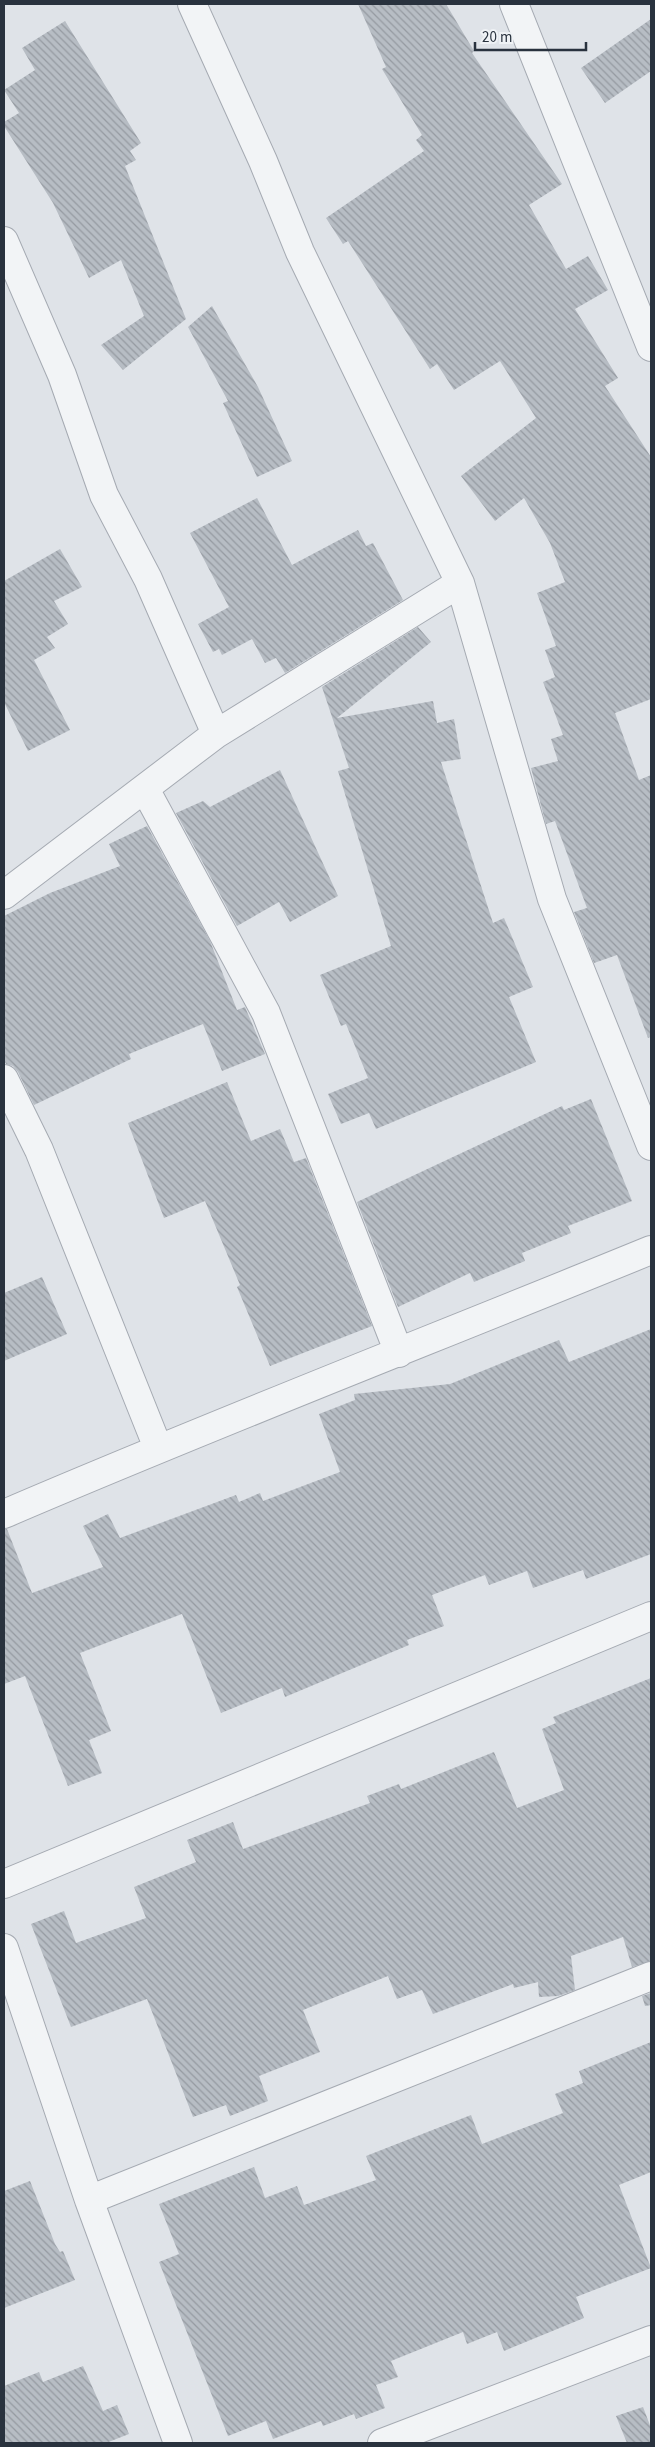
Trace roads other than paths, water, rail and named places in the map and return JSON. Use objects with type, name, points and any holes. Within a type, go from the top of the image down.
[{"type":"street","points":[[192,4],[263,161],[300,252],[460,583],[552,899],[651,1146]]},
{"type":"street","points":[[514,4],[651,347]]},
{"type":"street","points":[[4,241],[62,375],[104,494],[148,580],[216,734]]},
{"type":"street","points":[[5,890],[145,789],[216,734],[460,583]]},
{"type":"street","points":[[145,789],[266,1013],[399,1353]]},
{"type":"street","points":[[4,1079],[39,1150],[158,1448]]},
{"type":"street","points":[[4,1514],[158,1448],[399,1353],[651,1250]]},
{"type":"street","points":[[4,1884],[651,1616]]},
{"type":"street","points":[[4,1948],[90,2200],[178,2443]]},
{"type":"street","points":[[90,2200],[651,1976]]},
{"type":"street","points":[[382,2443],[651,2340]]}]
